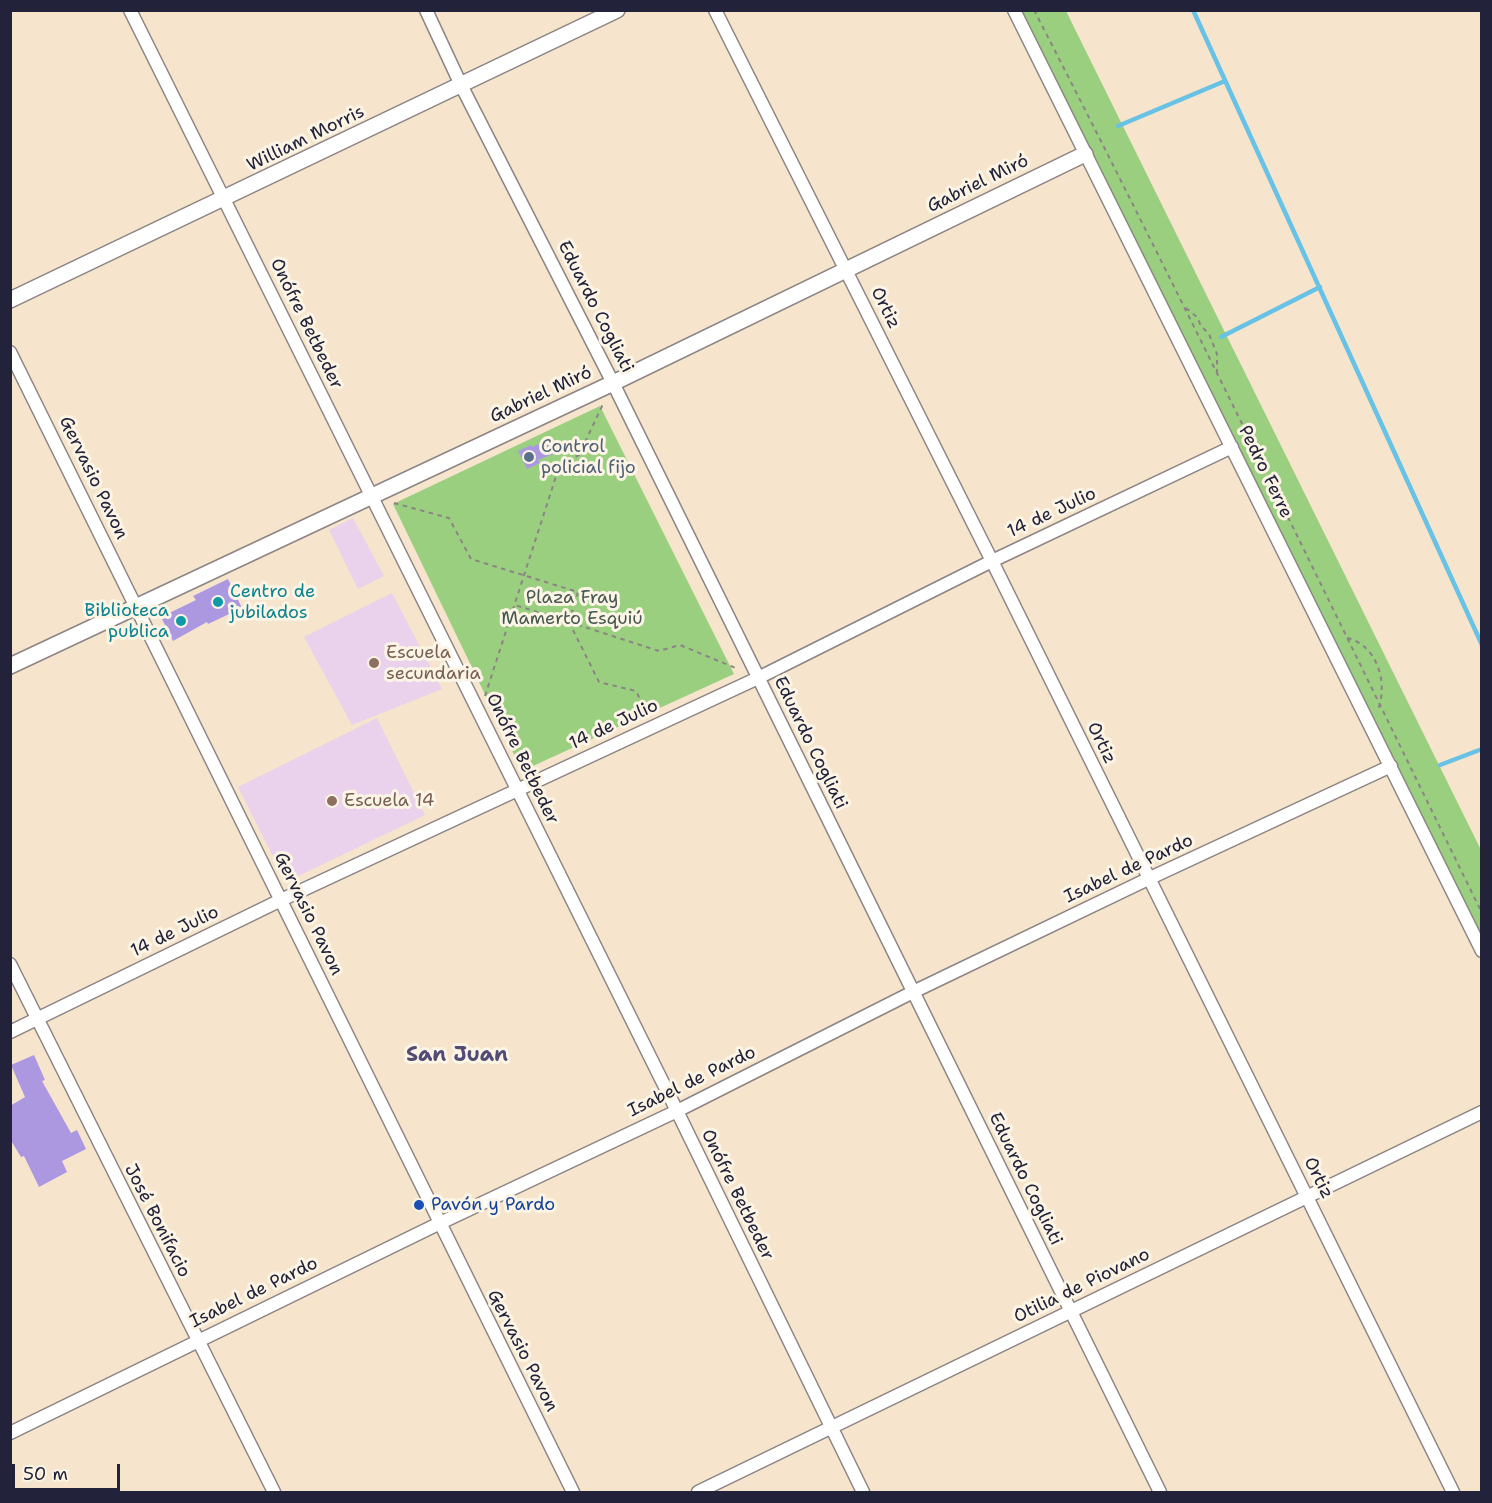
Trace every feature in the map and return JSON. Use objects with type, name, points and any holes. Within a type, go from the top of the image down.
[{"type":"street","name":"Onófre Betbeder","points":[[130,10],[677,1111],[863,1492]]},
{"type":"street","name":"Eduardo Cogliati","points":[[426,10],[613,383],[1160,1492]]},
{"type":"street","name":"William Morris","points":[[10,300],[224,200],[617,10]]},
{"type":"street","name":"Ortiz","points":[[715,10],[992,561],[1453,1492]]},
{"type":"street","name":"Pedro Ferre","points":[[1014,10],[1482,951]]},
{"type":"street","name":"Gabriel Miró","points":[[10,666],[613,383],[1085,154]]},
{"type":"street","name":"Gervasio Pavon","points":[[10,352],[281,900],[438,1224],[573,1492]]},
{"type":"street","name":"14 de Julio","points":[[10,1032],[281,900],[758,678],[992,561],[1232,447]]},
{"type":"street","name":"Isabel de Pardo","points":[[10,1433],[438,1224],[677,1111],[913,992],[1390,766]]},
{"type":"street","name":"José Bonifacio","points":[[10,964],[274,1492]]},
{"type":"street","name":"Otilia de Piovano","points":[[698,1492],[1482,1112]]},
{"type":"path","points":[[1034,10],[1204,347],[1482,913]]},
{"type":"path","points":[[1184,307],[1200,320],[1201,326],[1209,334],[1217,354],[1217,374]]},
{"type":"path","points":[[1204,347],[1212,344]]},
{"type":"path","points":[[479,713],[560,464],[579,455],[613,383]]},
{"type":"path","points":[[371,496],[449,519],[471,560],[578,592],[569,622],[599,682],[636,691],[654,726]]},
{"type":"path","points":[[514,605],[659,651],[680,645],[758,678]]},
{"type":"path","points":[[1347,638],[1359,643],[1378,664],[1381,684],[1380,705],[1368,720]]},
{"type":"shaded area","points":[[353,518],[384,576],[358,589],[329,530]]},
{"type":"shaded area","name":"Escuela secundaria","points":[[392,593],[442,689],[352,725],[304,637]]},
{"type":"shaded area","name":"Escuela 14","points":[[377,718],[425,815],[286,882],[238,787]]},
{"type":"green space","points":[[1019,11],[1066,11],[1481,850],[1481,938]]},
{"type":"green space","name":"Plaza Fray Mamerto Esquiú","points":[[600,406],[734,674],[522,771],[393,504]]},
{"type":"building","points":[[551,439],[556,453],[538,460],[540,463],[527,469],[518,451]]},
{"type":"building","points":[[228,579],[242,608],[208,624],[207,622],[173,641],[161,617],[196,600],[193,596]]},
{"type":"building","points":[[34,1055],[45,1080],[42,1081],[71,1133],[77,1130],[86,1149],[62,1161],[67,1172],[39,1187],[24,1156],[21,1157],[10,1139],[10,1106],[25,1097],[11,1065]]},
{"type":"waterway","points":[[1193,10],[1482,645]]},
{"type":"waterway","points":[[1118,126],[1225,81]]},
{"type":"waterway","points":[[1221,337],[1320,287]]},
{"type":"waterway","points":[[1440,765],[1482,749]]},
{"type":"place","name":"Control policial fijo","points":[[529,457]]},
{"type":"place","name":"Centro de jubilados","points":[[218,602]]},
{"type":"place","name":"Biblioteca publica","points":[[181,621]]},
{"type":"place","name":"Escuela secundaria","points":[[374,663]]},
{"type":"place","name":"Escuela 14","points":[[332,801]]},
{"type":"place","name":"Pavón y Pardo","points":[[419,1205]]},
{"type":"district","name":"San Juan","points":[[457,1056]]}]
